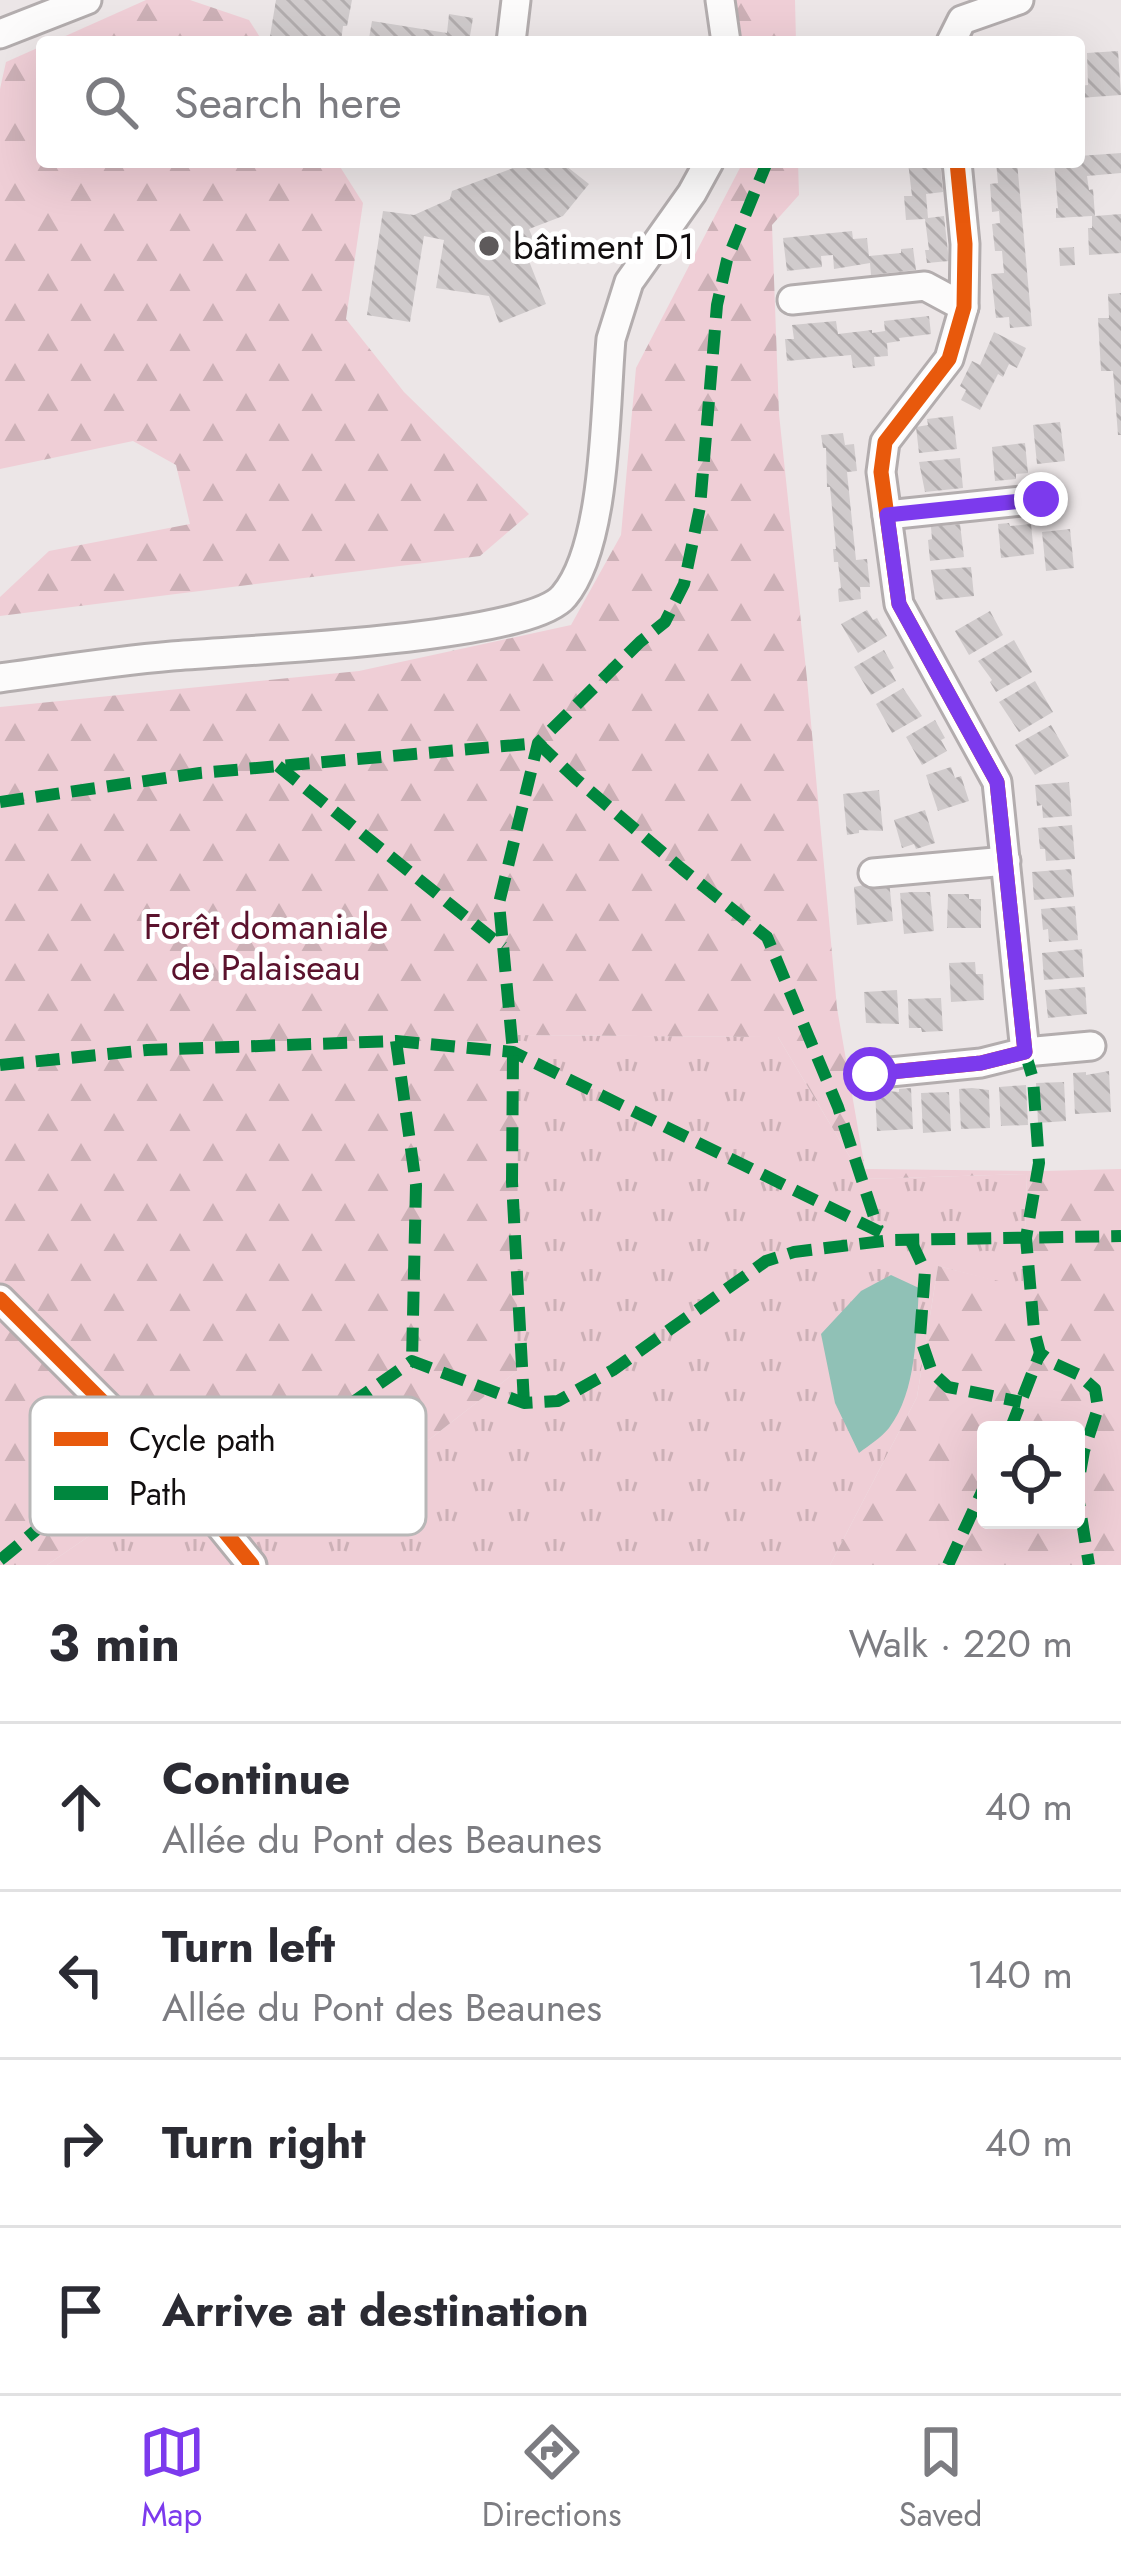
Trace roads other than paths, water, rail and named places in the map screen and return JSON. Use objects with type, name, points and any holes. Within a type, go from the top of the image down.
[{"type":"street","points":[[0,34],[87,0]]},
{"type":"street","points":[[512,36],[516,0]]},
{"type":"street","points":[[720,0],[725,36]]},
{"type":"street","points":[[955,36],[962,20],[1019,0]]},
{"type":"street","points":[[0,677],[170,656],[434,633],[526,616],[562,600],[580,569],[593,528],[611,339],[619,310],[629,281],[706,168]]},
{"type":"street","points":[[958,168],[965,244],[964,307],[949,359],[885,442],[881,472],[899,604],[997,782],[1025,1052]]},
{"type":"street","points":[[793,300],[925,286],[964,307]]},
{"type":"street","points":[[887,515],[1041,499]]},
{"type":"street","points":[[873,873],[1006,861]]},
{"type":"street","points":[[870,1074],[1091,1046]]},
{"type":"street","points":[[0,1299],[98,1397]]},
{"type":"street","points":[[228,1535],[252,1565]]},
{"type":"place","name":"bâtiment D1","points":[[489,246]]},
{"type":"park label","name":"Forêt domaniale de Palaiseau","points":[[266,946]]}]
